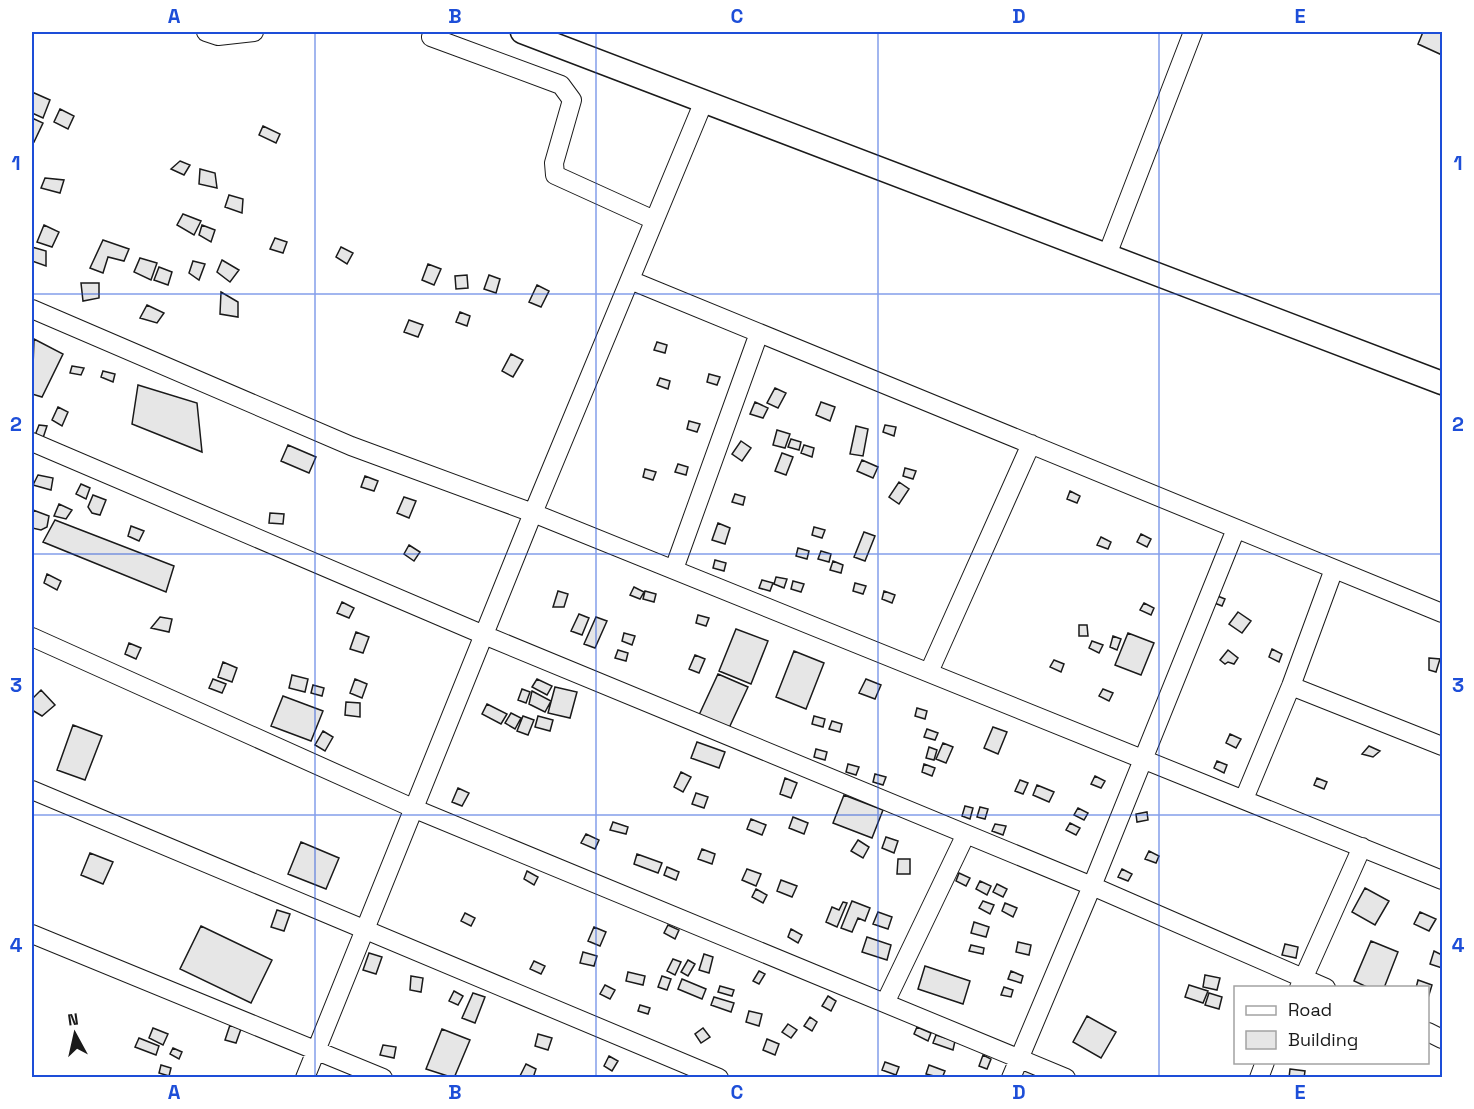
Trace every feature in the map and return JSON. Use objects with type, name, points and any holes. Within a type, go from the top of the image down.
[{"type":"street","points":[[206,32],[218,36],[254,32]]},
{"type":"street","points":[[522,32],[1443,383]]},
{"type":"street","points":[[1107,255],[1193,32]]},
{"type":"street","points":[[426,33],[561,84],[572,100],[554,162],[555,175],[654,220]]},
{"type":"street","points":[[305,1077],[533,513],[704,101]]},
{"type":"street","points":[[630,280],[1443,613]]},
{"type":"street","points":[[32,309],[351,446],[533,513],[1443,880]]},
{"type":"street","points":[[674,570],[759,333]]},
{"type":"street","points":[[32,442],[484,634],[1092,886],[1301,982],[1321,986]]},
{"type":"street","points":[[929,672],[1030,444]]},
{"type":"street","points":[[1011,1077],[1092,886],[1236,529]]},
{"type":"street","points":[[1244,800],[1291,686],[1334,569]]},
{"type":"street","points":[[32,637],[415,809],[1066,1077]]},
{"type":"street","points":[[1291,686],[1443,746]]},
{"type":"street","points":[[32,790],[719,1077]]},
{"type":"street","points":[[885,1003],[966,834]]},
{"type":"street","points":[[1301,982],[1362,847]]},
{"type":"street","points":[[32,934],[383,1077]]},
{"type":"street","points":[[1429,1032],[1443,1039]]},
{"type":"building","points":[[1423,32],[1442,32],[1442,55],[1418,44]]},
{"type":"building","points":[[32,92],[50,100],[43,118],[32,113]]},
{"type":"building","points":[[60,109],[74,116],[68,129],[54,122]]},
{"type":"building","points":[[32,118],[43,123],[34,142],[32,141]]},
{"type":"building","points":[[263,126],[280,134],[276,143],[259,135]]},
{"type":"building","points":[[180,161],[190,165],[184,175],[171,169]]},
{"type":"building","points":[[200,169],[215,173],[217,188],[199,184]]},
{"type":"building","points":[[45,178],[64,180],[60,193],[41,188]]},
{"type":"building","points":[[229,195],[243,199],[242,213],[225,207]]},
{"type":"building","points":[[183,214],[201,221],[194,235],[177,225]]},
{"type":"building","points":[[44,225],[59,232],[52,247],[37,242]]},
{"type":"building","points":[[202,225],[215,230],[211,242],[199,235]]},
{"type":"building","points":[[275,238],[287,242],[283,253],[270,249]]},
{"type":"building","points":[[103,240],[129,249],[124,261],[108,257],[103,273],[90,268]]},
{"type":"building","points":[[32,247],[46,251],[46,266],[32,261]]},
{"type":"building","points":[[341,247],[353,253],[347,264],[336,257]]},
{"type":"building","points":[[140,258],[157,263],[151,280],[134,272]]},
{"type":"building","points":[[222,260],[239,270],[230,282],[217,272]]},
{"type":"building","points":[[193,261],[205,264],[199,280],[189,273]]},
{"type":"building","points":[[428,264],[441,269],[434,285],[422,280]]},
{"type":"building","points":[[159,267],[172,272],[168,285],[154,280]]},
{"type":"building","points":[[467,275],[468,288],[456,289],[455,276]]},
{"type":"building","points":[[489,275],[500,279],[496,293],[484,289]]},
{"type":"building","points":[[81,283],[99,283],[99,298],[83,301]]},
{"type":"building","points":[[537,285],[549,291],[541,307],[529,302]]},
{"type":"building","points":[[221,292],[238,302],[238,317],[220,314]]},
{"type":"building","points":[[147,305],[164,313],[157,323],[140,318]]},
{"type":"building","points":[[460,312],[470,316],[467,326],[456,322]]},
{"type":"building","points":[[409,320],[423,325],[418,337],[404,332]]},
{"type":"building","points":[[34,339],[63,354],[42,397],[32,394]]},
{"type":"building","points":[[657,342],[667,345],[665,353],[654,350]]},
{"type":"building","points":[[511,354],[523,360],[513,377],[502,371]]},
{"type":"building","points":[[72,366],[84,368],[81,375],[70,373]]},
{"type":"building","points":[[103,371],[115,374],[113,382],[101,377]]},
{"type":"building","points":[[709,374],[720,377],[717,385],[707,382]]},
{"type":"building","points":[[660,378],[670,381],[668,389],[657,385]]},
{"type":"building","points":[[138,385],[197,403],[202,452],[132,424]]},
{"type":"building","points":[[775,388],[786,393],[778,408],[767,403]]},
{"type":"building","points":[[755,402],[768,408],[763,418],[750,414]]},
{"type":"building","points":[[821,402],[835,407],[830,421],[816,415]]},
{"type":"building","points":[[58,407],[68,412],[62,426],[52,420]]},
{"type":"building","points":[[689,421],[700,424],[697,432],[687,429]]},
{"type":"building","points":[[39,425],[47,426],[42,441],[34,438]]},
{"type":"building","points":[[885,425],[896,427],[894,436],[883,432]]},
{"type":"building","points":[[856,426],[868,429],[863,456],[850,454]]},
{"type":"building","points":[[777,430],[790,434],[785,448],[773,445]]},
{"type":"building","points":[[791,439],[801,442],[799,450],[788,447]]},
{"type":"building","points":[[741,441],[751,448],[742,461],[732,454]]},
{"type":"building","points":[[288,445],[316,457],[309,473],[281,461]]},
{"type":"building","points":[[804,445],[814,448],[812,457],[801,453]]},
{"type":"building","points":[[782,453],[793,457],[786,475],[775,471]]},
{"type":"building","points":[[862,460],[878,467],[873,478],[857,471]]},
{"type":"building","points":[[678,464],[688,467],[686,475],[675,472]]},
{"type":"building","points":[[905,468],[916,471],[913,479],[903,476]]},
{"type":"building","points":[[645,469],[656,472],[653,480],[643,477]]},
{"type":"building","points":[[38,475],[53,478],[51,490],[33,485]]},
{"type":"building","points":[[365,476],[378,481],[374,491],[361,487]]},
{"type":"building","points":[[899,482],[909,489],[899,504],[889,497]]},
{"type":"building","points":[[81,484],[90,488],[86,499],[76,494]]},
{"type":"building","points":[[1070,491],[1080,496],[1077,503],[1067,499]]},
{"type":"building","points":[[735,494],[745,497],[743,505],[732,502]]},
{"type":"building","points":[[93,495],[106,500],[100,515],[92,513],[88,507]]},
{"type":"building","points":[[404,497],[416,501],[409,518],[397,513]]},
{"type":"building","points":[[59,504],[72,510],[66,519],[54,516]]},
{"type":"building","points":[[33,510],[49,516],[47,527],[41,530],[32,528]]},
{"type":"building","points":[[270,513],[284,514],[283,524],[269,523]]},
{"type":"building","points":[[55,520],[174,566],[166,592],[43,542]]},
{"type":"building","points":[[718,523],[730,528],[725,544],[712,540]]},
{"type":"building","points":[[131,526],[144,531],[139,541],[128,536]]},
{"type":"building","points":[[814,527],[825,530],[822,538],[812,535]]},
{"type":"building","points":[[864,532],[875,536],[865,561],[854,557]]},
{"type":"building","points":[[1141,534],[1151,539],[1147,547],[1137,542]]},
{"type":"building","points":[[1101,537],[1111,542],[1108,549],[1097,545]]},
{"type":"building","points":[[409,545],[420,552],[414,561],[404,554]]},
{"type":"building","points":[[798,548],[809,551],[807,559],[796,556]]},
{"type":"building","points":[[821,551],[831,554],[829,562],[818,559]]},
{"type":"building","points":[[715,560],[726,563],[724,571],[713,568]]},
{"type":"building","points":[[833,561],[843,565],[841,573],[830,570]]},
{"type":"building","points":[[47,574],[61,581],[57,590],[44,583]]},
{"type":"building","points":[[776,577],[787,579],[784,588],[774,584]]},
{"type":"building","points":[[762,580],[773,583],[770,591],[759,588]]},
{"type":"building","points":[[793,581],[804,584],[801,592],[791,589]]},
{"type":"building","points":[[855,583],[866,586],[863,594],[853,591]]},
{"type":"building","points":[[634,587],[644,592],[640,599],[630,595]]},
{"type":"building","points":[[558,591],[568,594],[564,607],[553,607]]},
{"type":"building","points":[[645,591],[656,594],[654,602],[643,599]]},
{"type":"building","points":[[884,591],[895,595],[892,603],[882,599]]},
{"type":"building","points":[[1215,595],[1225,599],[1222,606],[1212,602]]},
{"type":"building","points":[[342,602],[354,608],[349,618],[337,613]]},
{"type":"building","points":[[1144,603],[1154,608],[1151,615],[1140,610]]},
{"type":"building","points":[[1238,612],[1251,621],[1242,633],[1229,624]]},
{"type":"building","points":[[579,614],[589,618],[582,635],[571,631]]},
{"type":"building","points":[[698,615],[709,618],[706,626],[696,623]]},
{"type":"building","points":[[160,617],[172,619],[169,632],[151,628]]},
{"type":"building","points":[[596,617],[607,621],[595,648],[584,644]]},
{"type":"building","points":[[1079,625],[1087,625],[1088,636],[1079,636]]},
{"type":"building","points":[[736,629],[768,641],[751,684],[719,671]]},
{"type":"building","points":[[356,632],[369,637],[363,653],[350,649]]},
{"type":"building","points":[[624,633],[635,636],[632,645],[622,641]]},
{"type":"building","points":[[1128,633],[1154,643],[1141,675],[1115,665]]},
{"type":"building","points":[[1113,636],[1121,639],[1117,650],[1110,647]]},
{"type":"building","points":[[1092,641],[1103,645],[1099,653],[1089,648]]},
{"type":"building","points":[[129,643],[141,648],[136,659],[125,654]]},
{"type":"building","points":[[1272,649],[1282,654],[1279,662],[1269,657]]},
{"type":"building","points":[[618,650],[628,653],[626,661],[615,658]]},
{"type":"building","points":[[1228,650],[1238,658],[1234,664],[1228,662],[1225,664],[1220,660]]},
{"type":"building","points":[[794,651],[824,663],[806,709],[776,697]]},
{"type":"building","points":[[695,655],[705,659],[699,673],[689,669]]},
{"type":"building","points":[[1429,658],[1440,659],[1436,672],[1429,670]]},
{"type":"building","points":[[1054,660],[1064,664],[1061,672],[1050,667]]},
{"type":"building","points":[[223,662],[237,668],[232,682],[218,677]]},
{"type":"building","points":[[718,674],[748,687],[729,728],[699,715]]},
{"type":"building","points":[[292,675],[308,679],[305,692],[289,688]]},
{"type":"building","points":[[213,679],[226,684],[222,693],[209,688]]},
{"type":"building","points":[[355,679],[367,684],[362,698],[350,693]]},
{"type":"building","points":[[537,679],[552,686],[547,695],[532,687]]},
{"type":"building","points":[[866,679],[881,685],[875,699],[859,693]]},
{"type":"building","points":[[313,685],[324,688],[322,696],[311,693]]},
{"type":"building","points":[[555,687],[577,692],[570,718],[548,713]]},
{"type":"building","points":[[522,689],[530,692],[526,703],[518,700]]},
{"type":"building","points":[[1103,689],[1113,693],[1109,701],[1099,696]]},
{"type":"building","points":[[41,690],[55,705],[42,716],[32,710],[32,699]]},
{"type":"building","points":[[532,691],[551,701],[545,712],[529,704]]},
{"type":"building","points":[[283,696],[323,711],[311,741],[271,726]]},
{"type":"building","points":[[346,702],[360,703],[360,717],[345,715]]},
{"type":"building","points":[[487,704],[507,714],[501,724],[482,714]]},
{"type":"building","points":[[917,708],[927,711],[925,719],[915,716]]},
{"type":"building","points":[[511,713],[521,718],[515,729],[505,723]]},
{"type":"building","points":[[523,716],[534,720],[528,735],[517,731]]},
{"type":"building","points":[[538,716],[553,720],[550,731],[535,727]]},
{"type":"building","points":[[814,716],[825,719],[823,727],[812,724]]},
{"type":"building","points":[[832,721],[842,724],[840,732],[829,729]]},
{"type":"building","points":[[73,725],[102,736],[85,780],[57,770]]},
{"type":"building","points":[[993,727],[1007,732],[998,754],[984,748]]},
{"type":"building","points":[[927,729],[938,733],[935,740],[924,737]]},
{"type":"building","points":[[323,731],[333,737],[325,751],[315,745]]},
{"type":"building","points":[[1230,734],[1241,739],[1236,748],[1226,743]]},
{"type":"building","points":[[697,742],[725,752],[719,768],[691,758]]},
{"type":"building","points":[[943,743],[953,747],[946,763],[936,759]]},
{"type":"building","points":[[1369,746],[1380,751],[1373,757],[1362,754]]},
{"type":"building","points":[[929,747],[937,750],[934,760],[926,758]]},
{"type":"building","points":[[816,749],[827,752],[825,760],[814,757]]},
{"type":"building","points":[[1217,761],[1227,765],[1224,773],[1214,768]]},
{"type":"building","points":[[848,764],[859,767],[856,775],[846,772]]},
{"type":"building","points":[[924,764],[935,768],[932,776],[922,772]]},
{"type":"building","points":[[681,772],[691,777],[683,792],[674,787]]},
{"type":"building","points":[[875,774],[886,777],[883,785],[873,782]]},
{"type":"building","points":[[1095,776],[1105,781],[1101,788],[1091,784]]},
{"type":"building","points":[[785,778],[797,783],[791,798],[780,794]]},
{"type":"building","points":[[1317,778],[1327,782],[1324,789],[1314,785]]},
{"type":"building","points":[[1020,780],[1028,783],[1023,794],[1015,791]]},
{"type":"building","points":[[1037,785],[1054,792],[1049,802],[1033,795]]},
{"type":"building","points":[[458,788],[469,793],[462,806],[452,802]]},
{"type":"building","points":[[696,793],[708,797],[704,808],[692,804]]},
{"type":"building","points":[[844,795],[883,810],[872,838],[833,823]]},
{"type":"building","points":[[965,806],[973,808],[970,819],[962,816]]},
{"type":"building","points":[[980,807],[988,809],[985,819],[977,817]]},
{"type":"building","points":[[1078,808],[1088,813],[1084,820],[1074,815]]},
{"type":"building","points":[[1147,812],[1148,820],[1137,822],[1136,814]]},
{"type":"building","points":[[793,817],[808,823],[804,834],[789,828]]},
{"type":"building","points":[[751,819],[766,825],[762,835],[747,829]]},
{"type":"building","points":[[613,822],[628,827],[626,834],[610,830]]},
{"type":"building","points":[[1070,823],[1080,828],[1076,835],[1066,830]]},
{"type":"building","points":[[995,824],[1006,826],[1003,835],[992,831]]},
{"type":"building","points":[[586,834],[599,840],[595,849],[581,843]]},
{"type":"building","points":[[886,837],[898,841],[894,853],[882,848]]},
{"type":"building","points":[[858,840],[869,847],[863,858],[851,851]]},
{"type":"building","points":[[301,842],[339,858],[326,889],[288,874]]},
{"type":"building","points":[[702,849],[715,854],[712,864],[698,859]]},
{"type":"building","points":[[1149,851],[1159,856],[1156,863],[1145,859]]},
{"type":"building","points":[[90,853],[113,862],[103,884],[81,875]]},
{"type":"building","points":[[637,854],[662,863],[658,873],[634,864]]},
{"type":"building","points":[[898,859],[910,859],[910,874],[897,874]]},
{"type":"building","points":[[667,867],[679,872],[676,880],[664,875]]},
{"type":"building","points":[[747,869],[761,874],[756,886],[742,880]]},
{"type":"building","points":[[1122,869],[1132,874],[1128,881],[1118,877]]},
{"type":"building","points":[[527,871],[538,877],[534,885],[524,879]]},
{"type":"building","points":[[959,873],[970,878],[966,886],[956,881]]},
{"type":"building","points":[[781,880],[797,886],[792,897],[777,891]]},
{"type":"building","points":[[980,881],[991,886],[987,895],[976,889]]},
{"type":"building","points":[[997,884],[1007,889],[1003,897],[993,892]]},
{"type":"building","points":[[1365,888],[1389,901],[1375,925],[1352,912]]},
{"type":"building","points":[[756,889],[767,895],[763,903],[752,897]]},
{"type":"building","points":[[852,901],[870,908],[865,921],[858,918],[852,932],[841,928]]},
{"type":"building","points":[[983,901],[994,905],[990,914],[979,908]]},
{"type":"building","points":[[843,902],[847,903],[837,927],[826,922],[832,907],[839,910]]},
{"type":"building","points":[[1005,903],[1017,908],[1013,917],[1002,911]]},
{"type":"building","points":[[277,910],[290,914],[284,931],[271,927]]},
{"type":"building","points":[[878,912],[892,917],[888,929],[873,924]]},
{"type":"building","points":[[1420,912],[1436,919],[1429,931],[1414,924]]},
{"type":"building","points":[[465,913],[475,918],[471,926],[461,921]]},
{"type":"building","points":[[974,922],[989,927],[986,937],[971,933]]},
{"type":"building","points":[[668,925],[679,930],[675,939],[664,933]]},
{"type":"building","points":[[201,926],[272,960],[251,1003],[180,969]]},
{"type":"building","points":[[594,927],[606,932],[600,946],[588,941]]},
{"type":"building","points":[[791,929],[802,935],[798,943],[788,937]]},
{"type":"building","points":[[867,937],[891,945],[887,960],[862,952]]},
{"type":"building","points":[[1371,941],[1398,952],[1385,986],[1365,986],[1354,981]]},
{"type":"building","points":[[1018,942],[1031,945],[1029,955],[1016,952]]},
{"type":"building","points":[[1285,944],[1298,947],[1296,958],[1282,955]]},
{"type":"building","points":[[971,945],[984,948],[983,954],[969,951]]},
{"type":"building","points":[[1434,951],[1442,955],[1442,968],[1430,964]]},
{"type":"building","points":[[583,952],[597,956],[594,966],[580,963]]},
{"type":"building","points":[[369,953],[382,957],[376,974],[363,970]]},
{"type":"building","points":[[704,954],[713,957],[709,973],[699,970]]},
{"type":"building","points":[[673,959],[681,962],[675,975],[667,971]]},
{"type":"building","points":[[688,960],[695,964],[688,976],[681,972]]},
{"type":"building","points":[[534,961],[545,966],[541,974],[530,969]]},
{"type":"building","points":[[925,966],[970,981],[963,1004],[918,989]]},
{"type":"building","points":[[759,971],[765,974],[759,984],[753,981]]},
{"type":"building","points":[[1011,971],[1023,976],[1021,983],[1008,979]]},
{"type":"building","points":[[628,972],[645,976],[643,985],[626,981]]},
{"type":"building","points":[[1205,975],[1220,978],[1217,990],[1203,987]]},
{"type":"building","points":[[411,976],[423,978],[421,992],[410,990]]},
{"type":"building","points":[[662,976],[671,979],[667,990],[658,987]]},
{"type":"building","points":[[682,979],[706,989],[702,999],[678,989]]},
{"type":"building","points":[[1418,980],[1432,985],[1429,995],[1429,986],[1416,986]]},
{"type":"building","points":[[605,985],[615,990],[610,999],[600,994]]},
{"type":"building","points":[[1189,985],[1208,991],[1203,1003],[1185,997]]},
{"type":"building","points":[[720,986],[734,990],[732,996],[718,992]]},
{"type":"building","points":[[1004,987],[1013,990],[1011,997],[1001,995]]},
{"type":"building","points":[[454,991],[463,996],[458,1005],[449,1001]]},
{"type":"building","points":[[473,993],[485,997],[475,1023],[462,1018]]},
{"type":"building","points":[[1209,993],[1222,997],[1219,1009],[1205,1005]]},
{"type":"building","points":[[828,996],[836,1001],[831,1011],[822,1006]]},
{"type":"building","points":[[714,997],[734,1003],[731,1012],[711,1005]]},
{"type":"building","points":[[640,1005],[650,1008],[648,1014],[638,1011]]},
{"type":"building","points":[[749,1011],[762,1014],[759,1026],[746,1022]]},
{"type":"building","points":[[1087,1016],[1116,1032],[1101,1058],[1073,1042]]},
{"type":"building","points":[[810,1017],[817,1022],[812,1031],[804,1026]]},
{"type":"building","points":[[788,1024],[797,1030],[791,1038],[782,1032]]},
{"type":"building","points":[[230,1025],[241,1029],[236,1043],[225,1040]]},
{"type":"building","points":[[917,1027],[931,1033],[928,1041],[914,1034]]},
{"type":"building","points":[[153,1028],[168,1034],[163,1045],[149,1038]]},
{"type":"building","points":[[703,1028],[710,1037],[701,1043],[695,1034]]},
{"type":"building","points":[[442,1029],[470,1040],[454,1078],[426,1069]]},
{"type":"building","points":[[538,1034],[552,1038],[548,1050],[535,1046]]},
{"type":"building","points":[[936,1035],[955,1041],[953,1050],[933,1043]]},
{"type":"building","points":[[139,1038],[159,1046],[156,1055],[135,1047]]},
{"type":"building","points":[[767,1039],[779,1044],[775,1055],[763,1050]]},
{"type":"building","points":[[383,1045],[396,1047],[394,1058],[380,1055]]},
{"type":"building","points":[[173,1048],[182,1052],[179,1059],[170,1054]]},
{"type":"building","points":[[983,1055],[991,1059],[987,1069],[979,1066]]},
{"type":"building","points":[[609,1056],[618,1061],[612,1071],[604,1066]]},
{"type":"building","points":[[885,1062],[899,1067],[896,1075],[882,1070]]},
{"type":"building","points":[[526,1064],[536,1069],[533,1078],[519,1078]]},
{"type":"building","points":[[161,1065],[171,1068],[169,1076],[159,1073]]},
{"type":"building","points":[[929,1065],[945,1071],[942,1078],[926,1074]]},
{"type":"building","points":[[1024,1068],[1036,1073],[1034,1078],[1020,1078]]},
{"type":"building","points":[[1290,1069],[1305,1071],[1304,1078],[1289,1078]]}]
